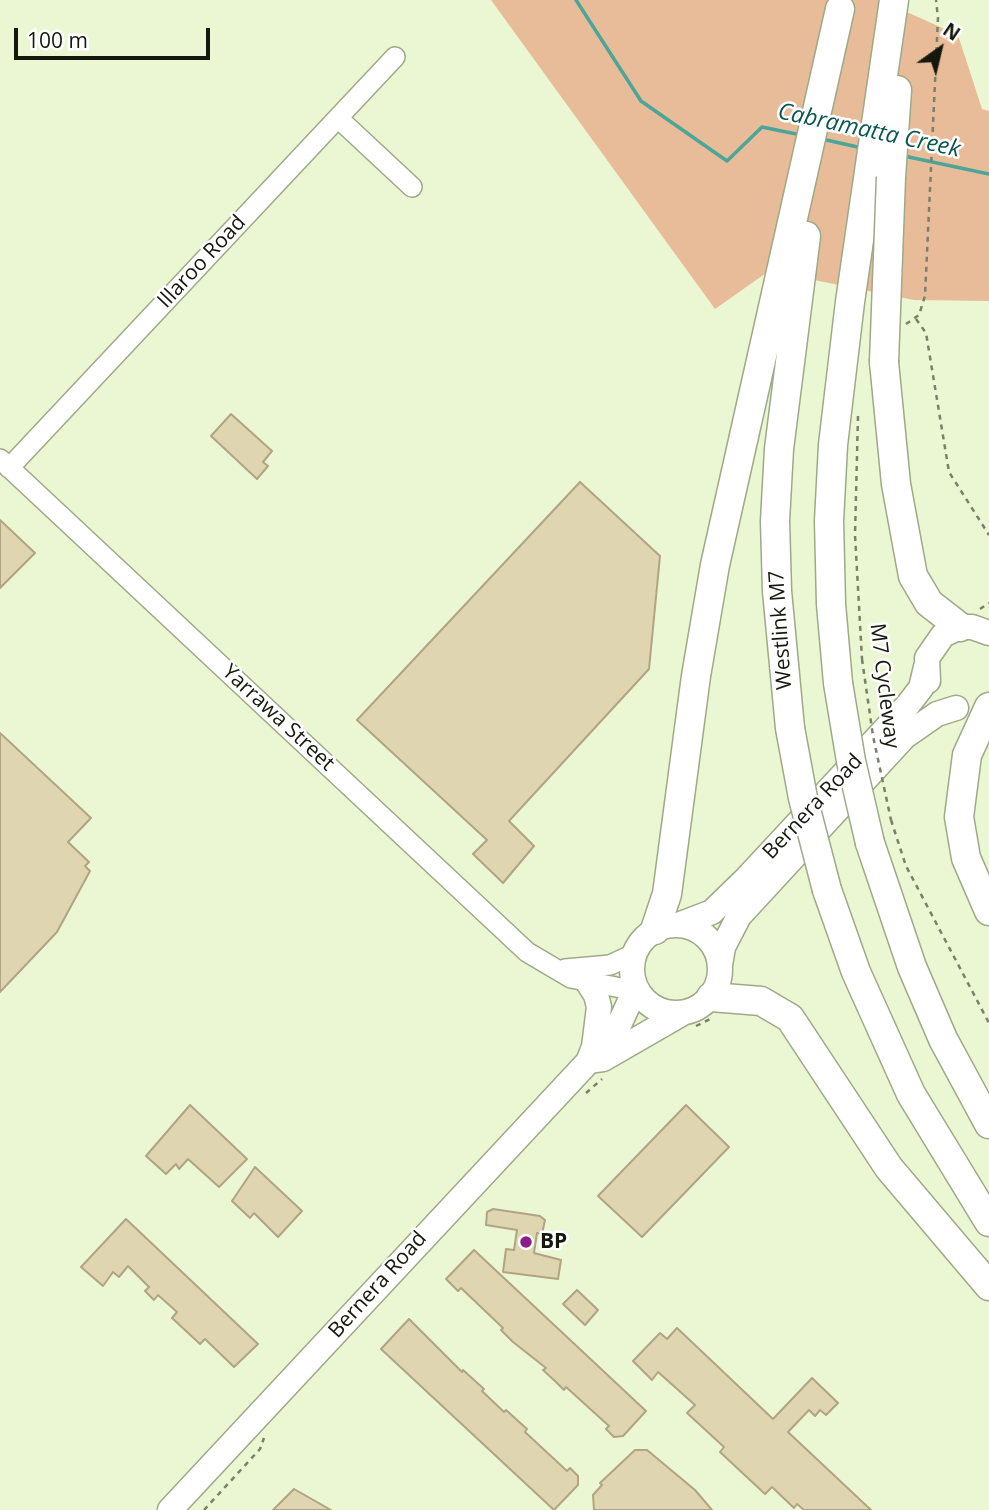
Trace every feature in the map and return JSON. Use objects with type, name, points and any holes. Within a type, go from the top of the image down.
[{"type":"highway","points":[[894,0],[843,355],[829,521],[831,604],[838,683],[850,761],[870,843],[912,967],[943,1039],[989,1124]]},
{"type":"highway","points":[[902,0],[884,362],[896,484],[913,576],[929,603],[977,626]]},
{"type":"highway","name":"Westlink M7","points":[[841,4],[777,345],[779,449],[775,521],[776,591],[790,728],[803,798],[827,890],[856,972],[911,1094],[989,1222]]},
{"type":"highway","points":[[666,928],[667,894],[705,617],[777,345]]},
{"type":"highway","points":[[989,706],[967,755],[959,817],[966,858],[989,911]]},
{"type":"highway","points":[[711,997],[761,1001],[790,1018],[889,1168],[989,1286]]},
{"type":"main road","name":"Bernera Road","points":[[666,928],[712,912],[739,886],[907,706],[921,688],[936,641],[977,626]]},
{"type":"main road","points":[[926,667],[933,693],[956,708]]},
{"type":"main road","name":"Bernera Road","points":[[720,965],[726,940],[739,916],[904,737],[937,713],[956,708],[989,706]]},
{"type":"main road","points":[[666,928],[702,933],[717,953],[720,976],[711,997],[703,1005],[681,1014],[654,1008],[636,987],[632,976],[634,954],[642,940],[666,928]]},
{"type":"main road","points":[[587,981],[599,1007],[595,1063]]},
{"type":"main road","name":"Bernera Road","points":[[170,1510],[595,1063],[618,1027],[636,987]]},
{"type":"main road","name":"Bernera Road","points":[[595,1063],[681,1014]]},
{"type":"street","name":"Illaroo Road","points":[[5,463],[395,57]]},
{"type":"street","points":[[338,118],[412,187]]},
{"type":"street","name":"Yarrawa Street","points":[[5,463],[527,952],[571,978],[626,989],[636,987]]},
{"type":"street","points":[[561,970],[610,965],[634,954]]},
{"type":"path","points":[[936,0],[938,18],[925,296],[916,319],[926,333],[949,472],[989,534]]},
{"type":"path","name":"M7 Cycleway","points":[[859,411],[855,535],[862,659],[873,736],[891,820],[906,866],[989,1023]]},
{"type":"path","points":[[583,1096],[595,1063]]},
{"type":"path","points":[[204,1510],[260,1449],[265,1434]]},
{"type":"shaded area","points":[[491,0],[880,0],[958,35],[982,109],[989,111],[989,301],[914,300],[769,271],[715,309]]},
{"type":"building","points":[[231,414],[272,451],[263,462],[268,466],[257,479],[211,436]]},
{"type":"building","points":[[580,482],[660,556],[649,669],[509,821],[534,846],[503,883],[473,854],[487,840],[357,720]]},
{"type":"building","points":[[0,520],[35,553],[0,588]]},
{"type":"building","points":[[0,733],[91,818],[68,842],[89,862],[85,866],[90,871],[57,932],[0,992]]},
{"type":"building","points":[[190,1105],[247,1159],[219,1187],[188,1159],[179,1169],[176,1164],[166,1174],[146,1156]]},
{"type":"building","points":[[686,1105],[729,1147],[642,1237],[598,1196]]},
{"type":"building","points":[[255,1167],[302,1211],[278,1237],[254,1213],[250,1218],[232,1201]]},
{"type":"building","name":"BP","points":[[493,1209],[540,1216],[545,1220],[542,1234],[537,1233],[534,1253],[561,1260],[558,1279],[503,1272],[506,1249],[514,1250],[517,1230],[486,1225],[487,1212]]},
{"type":"building","points":[[126,1219],[258,1344],[234,1367],[205,1339],[200,1344],[172,1318],[177,1312],[158,1295],[154,1300],[145,1291],[149,1287],[128,1266],[119,1277],[113,1272],[103,1286],[81,1267]]},
{"type":"building","points":[[474,1250],[646,1411],[623,1436],[614,1437],[606,1429],[609,1426],[566,1387],[564,1390],[543,1370],[546,1368],[513,1342],[501,1330],[503,1328],[461,1288],[458,1291],[446,1279]]},
{"type":"building","points":[[577,1290],[598,1310],[585,1325],[563,1304]]},
{"type":"building","points":[[409,1319],[462,1372],[463,1370],[484,1389],[482,1391],[504,1412],[506,1410],[527,1429],[525,1432],[567,1471],[570,1468],[578,1476],[578,1485],[554,1510],[381,1349]]},
{"type":"building","points":[[677,1328],[773,1419],[812,1378],[838,1403],[826,1415],[820,1410],[815,1416],[809,1410],[788,1432],[871,1510],[804,1510],[797,1504],[794,1508],[772,1487],[765,1494],[720,1452],[724,1447],[687,1413],[695,1405],[658,1372],[652,1380],[633,1361],[660,1333],[667,1339]]},
{"type":"building","points":[[635,1450],[647,1450],[695,1490],[712,1510],[594,1510],[593,1495],[602,1485],[600,1483]]},
{"type":"building","points":[[294,1489],[331,1510],[273,1510]]},
{"type":"waterway","name":"Cabramatta Creek","points":[[576,0],[641,101],[727,161],[762,127],[801,135]]},
{"type":"waterway","name":"Cabramatta Creek","points":[[822,139],[862,148]]},
{"type":"waterway","name":"Cabramatta Creek","points":[[904,156],[989,174]]},
{"type":"place","name":"BP","points":[[526,1242]]}]
